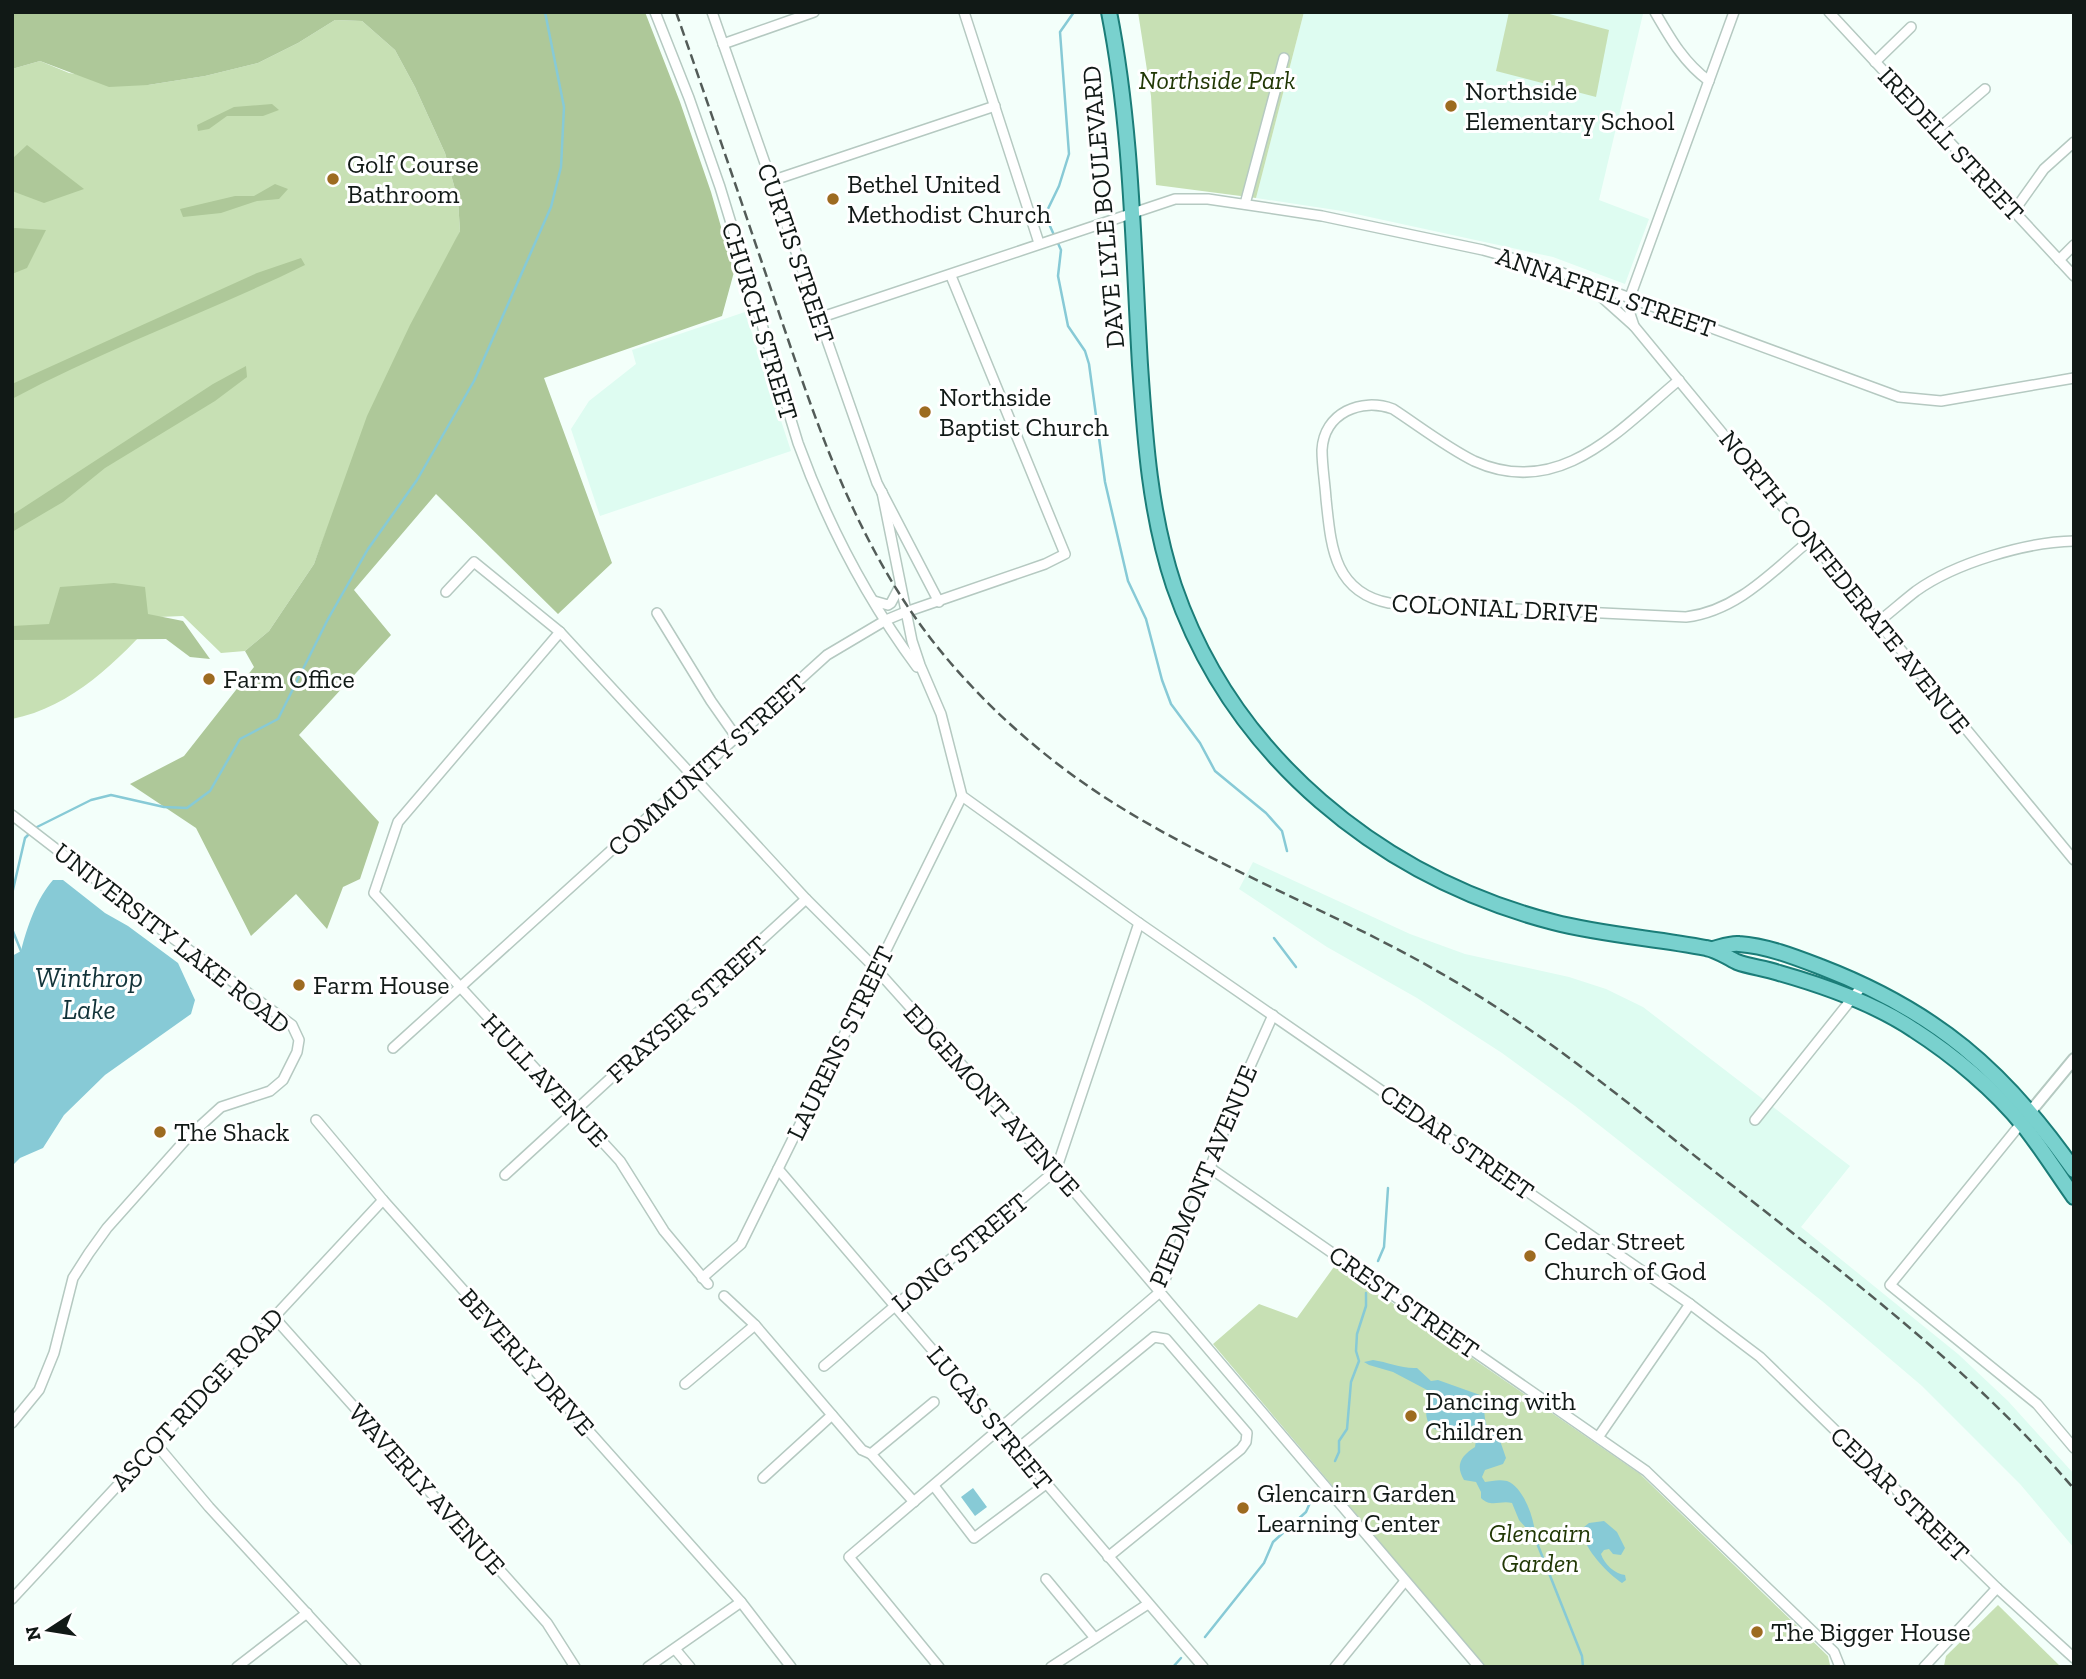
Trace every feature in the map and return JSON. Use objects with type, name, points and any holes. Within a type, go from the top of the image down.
[{"type":"main road","name":"DAVE LYLE BOULEVARD","points":[[1109,12],[1126,133],[1145,445],[1155,518],[1175,589],[1189,624],[1205,657],[1251,729],[1296,780],[1349,825],[1377,845],[1451,885],[1553,922],[1713,949],[1737,962],[1777,972],[1852,999],[1912,1028],[2026,1117],[2074,1170]]},
{"type":"main road","name":"DAVE LYLE BOULEVARD","points":[[1713,949],[1737,943],[1783,953],[1862,986],[1920,1015],[1989,1067],[2026,1117],[2074,1197]]},
{"type":"street","name":"CHURCH STREET","points":[[655,12],[720,187],[802,454],[830,522],[874,601],[925,678]]},
{"type":"street","name":"CURTIS STREET","points":[[712,12],[882,492],[939,602]]},
{"type":"street","points":[[723,44],[814,12]]},
{"type":"street","points":[[964,12],[1039,243]]},
{"type":"street","points":[[1655,12],[1684,58],[1709,81]]},
{"type":"street","points":[[1634,326],[1630,314],[1630,298],[1734,12]]},
{"type":"street","name":"IREDELL STREET","points":[[1829,12],[2074,276]]},
{"type":"street","points":[[1875,62],[1912,27]]},
{"type":"street","points":[[1245,204],[1284,58]]},
{"type":"street","points":[[1938,129],[1985,89]]},
{"type":"street","points":[[771,181],[995,106]]},
{"type":"street","points":[[2014,211],[2045,169],[2074,142]]},
{"type":"street","name":"ANNAFREL STREET","points":[[819,318],[951,276],[1132,212],[1175,199],[1208,199],[1383,228],[1483,250],[1583,280],[1899,397],[1941,401],[2074,378]]},
{"type":"street","points":[[2059,260],[2074,245]]},
{"type":"street","name":"COMMUNITY STREET","points":[[393,1048],[827,655],[886,620],[1045,564],[1065,554],[951,276]]},
{"type":"street","name":"NORTH CONFEDERATE AVENUE","points":[[1583,280],[1634,326],[2074,860]]},
{"type":"street","name":"COLONIAL DRIVE","points":[[1679,380],[1587,455],[1557,468],[1530,472],[1498,469],[1476,462],[1383,406],[1367,404],[1350,408],[1330,426],[1322,450],[1332,549],[1339,568],[1359,590],[1378,601],[1389,603],[1686,617],[1715,611],[1735,601],[1810,540]]},
{"type":"street","name":"CURTIS STREET","points":[[882,492],[912,641],[943,722],[962,796]]},
{"type":"street","points":[[1878,622],[1918,590],[1957,570],[2015,548],[2074,541]]},
{"type":"street","name":"EDGEMONT AVENUE","points":[[446,592],[474,562],[560,632],[806,899],[876,969],[1056,1170],[1479,1667]]},
{"type":"street","points":[[874,601],[888,605],[900,585],[901,587]]},
{"type":"street","points":[[901,587],[897,604],[886,620],[900,623],[912,641]]},
{"type":"street","points":[[657,613],[737,738]]},
{"type":"street","name":"HULL AVENUE","points":[[560,632],[398,822],[374,893],[620,1161],[664,1231],[705,1281]]},
{"type":"street","name":"CEDAR STREET","points":[[962,796],[1139,923],[1690,1304],[1760,1357],[1997,1588],[2074,1658]]},
{"type":"street","name":"LAURENS STREET","points":[[705,1281],[741,1244],[962,796]]},
{"type":"street","name":"UNIVERSITY LAKE ROAD","points":[[12,815],[152,923],[292,1025],[299,1041],[294,1060],[283,1080],[270,1090],[221,1107],[188,1137],[107,1228],[73,1278],[54,1353],[39,1390],[12,1423]]},
{"type":"street","name":"FRAYSER STREET","points":[[505,1175],[806,899]]},
{"type":"street","points":[[1056,1170],[1139,923]]},
{"type":"street","points":[[1755,1120],[1862,986]]},
{"type":"street","name":"PIEDMONT AVENUE","points":[[939,1667],[849,1557],[1160,1292],[1238,1093],[1273,1015]]},
{"type":"street","points":[[2074,1059],[1890,1284],[2037,1404],[2074,1448]]},
{"type":"street","name":"BEVERLY DRIVE","points":[[316,1120],[383,1200],[741,1602],[791,1667]]},
{"type":"street","name":"CREST STREET","points":[[1210,1168],[1646,1471],[1834,1653],[1840,1667]]},
{"type":"street","name":"LUCAS STREET","points":[[778,1169],[1203,1667]]},
{"type":"street","name":"LONG STREET","points":[[824,1366],[1056,1170]]},
{"type":"street","name":"ASCOT RIDGE ROAD","points":[[12,1599],[383,1200]]},
{"type":"street","points":[[724,1296],[755,1325],[862,1450],[871,1454],[914,1502]]},
{"type":"street","points":[[1599,1437],[1690,1304]]},
{"type":"street","name":"WAVERLY AVENUE","points":[[273,1316],[547,1623],[575,1667]]},
{"type":"street","points":[[685,1384],[755,1325]]},
{"type":"street","points":[[1016,1450],[1154,1337],[1166,1339],[1238,1422],[1247,1433],[1246,1442],[1241,1449],[1108,1557]]},
{"type":"street","points":[[871,1454],[934,1402]]},
{"type":"street","points":[[763,1478],[832,1415]]},
{"type":"street","points":[[156,1444],[209,1507],[356,1667]]},
{"type":"street","points":[[931,1489],[974,1538],[1046,1484]]},
{"type":"street","points":[[1046,1579],[1094,1637]]},
{"type":"street","points":[[1335,1667],[1405,1581]]},
{"type":"street","points":[[1924,1667],[1997,1588]]},
{"type":"street","points":[[648,1667],[741,1602]]},
{"type":"street","points":[[1051,1667],[1149,1604]]},
{"type":"street","points":[[237,1667],[307,1613]]},
{"type":"street","points":[[676,1648],[690,1667]]},
{"type":"shaded area","name":"Northside Elementary School","points":[[1304,12],[1643,14],[1599,200],[1649,219],[1625,284],[1553,257],[1342,211],[1256,198]]},
{"type":"shaded area","points":[[745,312],[791,451],[600,516],[571,429],[589,401],[636,364],[632,350]]},
{"type":"shaded area","points":[[1253,862],[1410,934],[1465,954],[1569,977],[1606,989],[1643,1007],[1850,1166],[1801,1227],[1958,1354],[2008,1401],[2074,1474],[2074,1548],[2020,1484],[1922,1386],[1822,1301],[1575,1106],[1502,1053],[1417,998],[1327,947],[1239,889]]},
{"type":"green space","points":[[12,12],[645,12],[711,192],[734,272],[722,316],[544,378],[612,563],[558,614],[436,494],[354,590],[391,635],[299,735],[379,822],[360,879],[343,887],[327,929],[296,894],[251,936],[196,828],[130,784],[184,756],[254,667],[245,651],[269,631],[314,564],[367,416],[410,325],[460,231],[458,200],[445,153],[395,50],[362,21],[335,20],[258,63],[205,76],[148,85],[109,87],[40,61],[12,69]]},
{"type":"green space","name":"Northside Park","points":[[1138,12],[1304,12],[1256,198],[1156,185],[1151,96]]},
{"type":"green space","points":[[1509,12],[1542,12],[1609,30],[1596,97],[1496,71]]},
{"type":"green space","points":[[335,20],[362,21],[395,50],[445,153],[458,200],[460,231],[340,495],[314,564],[269,631],[245,651],[221,653],[183,616],[158,617],[93,680],[55,704],[12,719],[12,69],[40,61],[69,73],[148,85],[205,76],[258,63]]},
{"type":"green space","points":[[272,104],[279,110],[263,116],[227,116],[209,129],[198,131],[197,125],[234,107]]},
{"type":"green space","points":[[27,145],[84,189],[44,203],[12,191],[12,159]]},
{"type":"green space","points":[[275,184],[288,189],[279,199],[257,201],[221,213],[183,217],[180,209],[235,196],[254,196]]},
{"type":"green space","points":[[12,229],[46,230],[27,268],[12,274]]},
{"type":"green space","points":[[301,258],[305,265],[84,363],[12,399],[12,384],[257,273]]},
{"type":"green space","points":[[246,366],[247,377],[215,401],[105,468],[63,502],[12,532],[12,515],[213,384]]},
{"type":"green space","points":[[114,583],[145,587],[148,614],[183,621],[210,659],[190,657],[166,639],[12,640],[12,626],[49,624],[60,587]]},
{"type":"green space","name":"Glencairn Garden","points":[[1336,1264],[1640,1474],[1828,1656],[1830,1665],[1485,1667],[1213,1344],[1259,1304],[1297,1318]]},
{"type":"green space","points":[[1998,1605],[2061,1667],[1944,1666],[1946,1656]]},
{"type":"water","name":"Winthrop Lake","points":[[53,880],[63,880],[105,913],[128,926],[178,963],[195,1000],[191,1014],[105,1075],[64,1115],[43,1148],[20,1158],[12,1166],[12,956],[21,951],[33,913]]},
{"type":"water","points":[[1373,1360],[1417,1368],[1431,1381],[1438,1380],[1480,1395],[1486,1425],[1496,1429],[1506,1458],[1503,1464],[1485,1470],[1482,1477],[1485,1482],[1507,1481],[1519,1490],[1531,1515],[1535,1538],[1519,1520],[1512,1503],[1485,1501],[1481,1498],[1476,1482],[1464,1480],[1460,1470],[1461,1461],[1475,1447],[1478,1426],[1468,1426],[1450,1434],[1434,1428],[1426,1413],[1429,1391],[1393,1372],[1364,1362]]},
{"type":"water","points":[[973,1488],[987,1507],[975,1516],[961,1497]]},
{"type":"water","points":[[1604,1521],[1617,1532],[1625,1548],[1621,1555],[1613,1554],[1609,1549],[1601,1554],[1610,1568],[1625,1575],[1626,1580],[1622,1583],[1602,1566],[1585,1542],[1584,1527],[1589,1523]]},
{"type":"waterway","points":[[37,827],[91,800],[111,795],[164,807],[187,808],[210,791],[240,739],[278,719],[328,619],[368,549],[417,480],[474,381],[551,207],[561,167],[564,107],[545,12]]},
{"type":"waterway","points":[[1054,235],[1045,215],[1059,186],[1069,154],[1060,32],[1074,12]]},
{"type":"waterway","points":[[1057,241],[1061,250],[1058,276],[1068,326],[1085,351],[1089,364],[1105,482],[1128,581],[1146,619],[1171,704],[1200,743],[1215,771],[1266,813],[1282,831],[1287,851]]},
{"type":"waterway","points":[[12,894],[25,838],[29,834]]},
{"type":"waterway","points":[[12,929],[21,951]]},
{"type":"waterway","points":[[1274,938],[1296,967]]},
{"type":"waterway","points":[[1378,1261],[1384,1247],[1388,1188]]},
{"type":"waterway","points":[[1335,1461],[1339,1452],[1339,1441],[1347,1429],[1351,1382],[1359,1361],[1356,1351],[1357,1334],[1366,1306],[1366,1293]]},
{"type":"waterway","points":[[1205,1637],[1264,1563],[1273,1542],[1306,1512],[1313,1496]]},
{"type":"waterway","points":[[1535,1538],[1582,1656],[1583,1667]]},
{"type":"waterway","points":[[1173,1667],[1181,1658]]},
{"type":"railway","points":[[676,12],[806,392],[840,478],[880,561],[904,601],[950,663],[992,707],[1038,748],[1112,802],[1200,852],[1426,964],[1504,1012],[1571,1059],[1911,1329],[1996,1406],[2074,1489]]},
{"type":"place","name":"Northside Elementary School","points":[[1451,106]]},
{"type":"place","name":"Golf Course Bathroom","points":[[333,179]]},
{"type":"place","name":"Bethel United Methodist Church","points":[[833,199]]},
{"type":"place","name":"Northside Baptist Church","points":[[925,412]]},
{"type":"place","name":"Farm Office","points":[[209,679]]},
{"type":"place","name":"Farm House","points":[[299,985]]},
{"type":"place","name":"The Shack","points":[[160,1132]]},
{"type":"place","name":"Cedar Street Church of God","points":[[1530,1256]]},
{"type":"place","name":"Dancing with Children","points":[[1411,1416]]},
{"type":"place","name":"Glencairn Garden Learning Center","points":[[1243,1508]]},
{"type":"place","name":"The Bigger House","points":[[1757,1632]]}]
